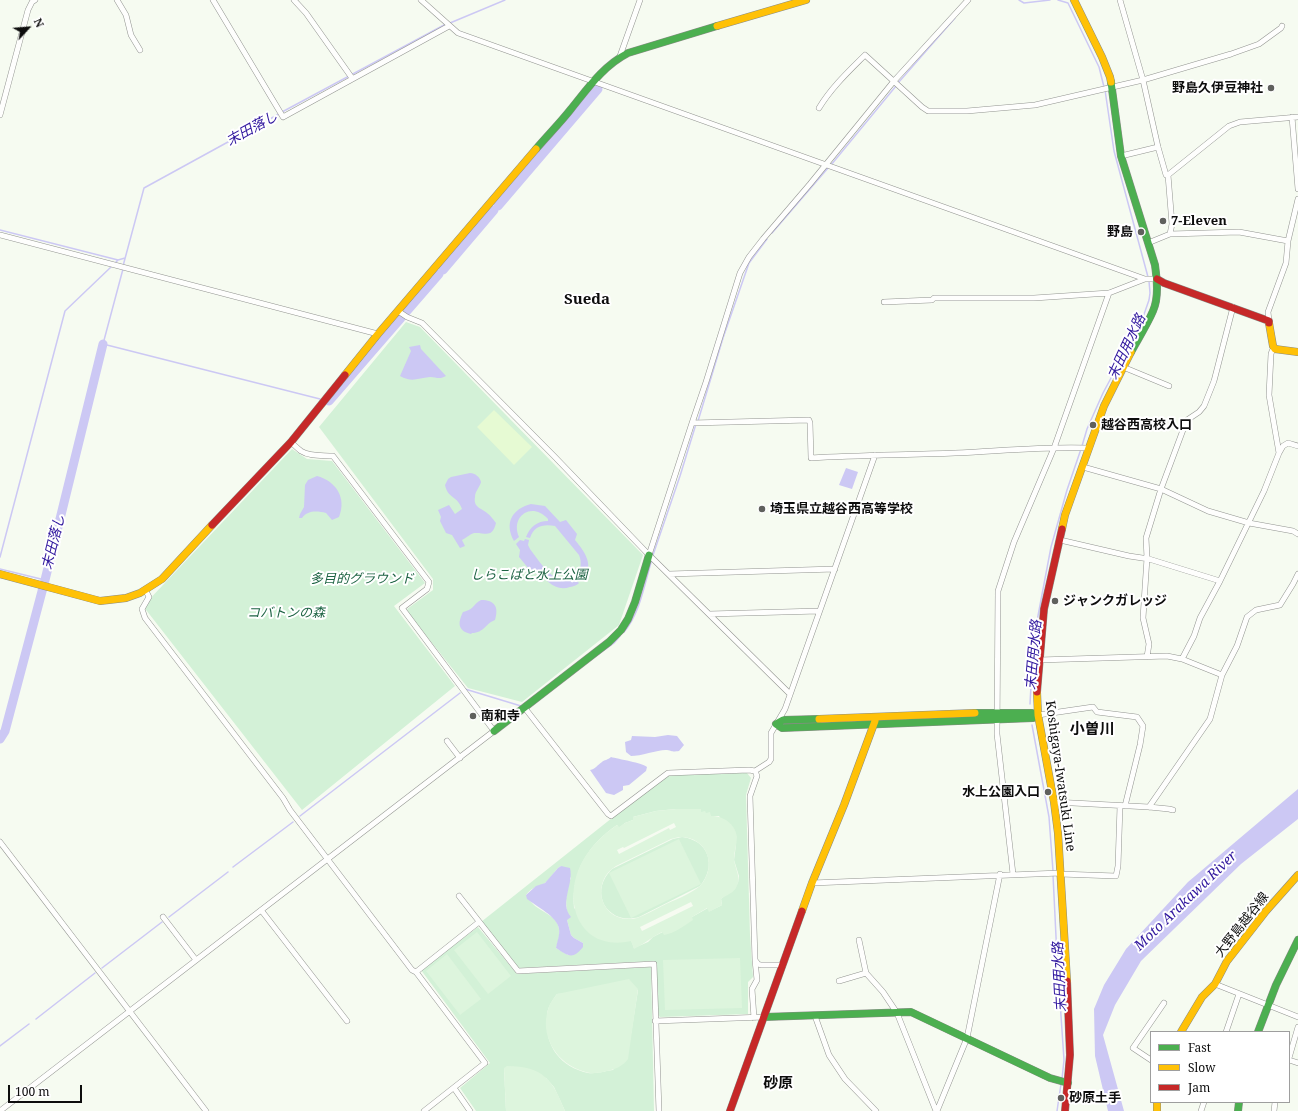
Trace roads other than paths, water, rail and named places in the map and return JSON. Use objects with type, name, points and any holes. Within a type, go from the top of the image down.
[{"type":"street","points":[[0,115],[26,16],[32,2],[35,0]]},
{"type":"street","points":[[117,0],[126,15],[131,35],[140,50]]},
{"type":"street","points":[[213,0],[283,117],[449,26]]},
{"type":"street","points":[[294,0],[306,13],[352,78]]},
{"type":"street","points":[[421,0],[458,33],[1150,279],[1233,307],[1268,321]]},
{"type":"street","points":[[620,56],[640,0]]},
{"type":"street","points":[[0,574],[100,600],[113,601],[132,597],[146,591],[162,579],[291,442],[378,334],[535,148],[610,64],[620,56],[804,0]]},
{"type":"street","points":[[0,1111],[460,758],[496,728],[609,642],[624,626],[633,605],[740,273],[749,257],[763,239],[968,0]]},
{"type":"street","name":"Koshigaya-Iwatsuki Line","points":[[1065,1111],[1064,1082],[1070,1042],[1056,873],[1058,833],[1054,802],[1038,715],[1037,690],[1044,609],[1065,515],[1083,467],[1084,448],[1156,303],[1150,279],[1154,265],[1121,156],[1107,88],[1107,68],[1074,0]]},
{"type":"street","points":[[1120,0],[1143,80],[1158,147],[1166,175],[1168,175],[1172,224],[1170,234]]},
{"type":"street","points":[[818,108],[844,76],[865,55],[928,111],[967,111],[1035,105],[1143,80],[1231,54],[1259,44],[1282,26]]},
{"type":"street","points":[[1168,175],[1229,126],[1240,122],[1295,117],[1298,190]]},
{"type":"street","points":[[1121,156],[1158,147]]},
{"type":"street","points":[[1275,349],[1273,346],[1268,321],[1268,312],[1286,263],[1288,241],[1298,199]]},
{"type":"street","points":[[1148,243],[1170,234],[1239,232],[1288,241]]},
{"type":"street","points":[[0,235],[378,334]]},
{"type":"street","points":[[884,302],[932,300],[934,298],[1034,298],[1109,292],[1150,279]]},
{"type":"street","points":[[1012,874],[996,717],[998,591],[1014,542],[1054,448],[1109,292]]},
{"type":"street","points":[[1147,657],[1149,644],[1143,618],[1147,558],[1146,538],[1161,489],[1182,430],[1187,420],[1199,412],[1204,406],[1214,381],[1233,307]]},
{"type":"street","points":[[398,311],[407,317],[422,323],[554,456],[649,555],[790,694]]},
{"type":"street","points":[[1275,349],[1298,352]]},
{"type":"street","points":[[1275,349],[1271,354],[1269,395],[1279,453]]},
{"type":"street","points":[[1123,367],[1169,386]]},
{"type":"street","points":[[692,423],[809,420],[811,458],[1084,448]]},
{"type":"street","points":[[291,442],[302,452],[314,455],[333,456],[429,582],[427,589],[402,608],[494,731]]},
{"type":"street","points":[[1182,659],[1194,636],[1200,618],[1250,523],[1279,453],[1283,446],[1288,443],[1298,446]]},
{"type":"street","points":[[524,707],[608,814],[612,816],[668,773],[755,771],[769,762],[771,759],[771,733],[785,709],[875,455]]},
{"type":"street","points":[[1083,467],[1161,489],[1208,510],[1250,523],[1293,531],[1298,534]]},
{"type":"street","points":[[1060,540],[1129,556],[1147,558],[1220,581]]},
{"type":"street","points":[[669,574],[834,568]]},
{"type":"street","points":[[1149,807],[1210,719],[1222,675],[1237,646],[1247,617],[1256,610],[1280,605],[1298,574]]},
{"type":"street","points":[[146,591],[149,597],[142,609],[142,613],[145,618],[412,970],[416,972],[485,1063],[424,1111]]},
{"type":"street","points":[[710,614],[819,611]]},
{"type":"street","points":[[1039,660],[1167,656],[1182,659],[1222,675]]},
{"type":"street","points":[[776,724],[782,728],[874,724],[996,717],[1032,713],[1038,715],[1093,707],[1097,712],[1137,717],[1142,726],[1140,745],[1122,806],[1116,876],[1056,873],[1000,874],[812,883]]},
{"type":"street","points":[[776,724],[783,720],[976,713],[996,717]]},
{"type":"street","points":[[730,1111],[784,965],[812,883],[844,806],[876,717]]},
{"type":"street","points":[[447,741],[460,758]]},
{"type":"street","points":[[754,1018],[752,989],[757,980],[750,796],[757,776],[755,771]]},
{"type":"street","points":[[1054,802],[1149,807],[1172,810]]},
{"type":"street","points":[[0,842],[206,1111]]},
{"type":"street","points":[[937,1111],[967,1038],[1000,874]]},
{"type":"street","name":"大野島越谷線","points":[[1182,1031],[1202,997],[1215,984],[1227,960],[1266,911],[1298,875]]},
{"type":"street","points":[[459,896],[518,971],[654,964],[659,1111]]},
{"type":"street","points":[[261,910],[347,1021]]},
{"type":"street","points":[[163,917],[196,960]]},
{"type":"street","points":[[416,972],[479,922]]},
{"type":"street","points":[[859,940],[866,973],[883,992],[897,1013],[937,1111]]},
{"type":"street","points":[[1258,1031],[1267,1005],[1298,940]]},
{"type":"street","points":[[756,960],[758,964],[762,966],[784,965]]},
{"type":"street","points":[[839,981],[866,973]]},
{"type":"street","points":[[1215,984],[1298,1017]]},
{"type":"street","points":[[1226,1031],[1239,994]]},
{"type":"street","points":[[1150,1059],[1133,1048],[1164,1003]]},
{"type":"street","points":[[655,1021],[911,1012],[1050,1078],[1064,1082]]},
{"type":"street","points":[[815,1016],[829,1055],[845,1079],[876,1111]]},
{"type":"street","points":[[1290,1056],[1298,1029]]},
{"type":"street","points":[[454,1088],[470,1111]]},
{"type":"water","points":[[420,345],[421,349],[446,376],[412,380],[400,376],[411,351],[409,347]]},
{"type":"water","points":[[846,468],[858,472],[852,489],[839,485]]},
{"type":"water","points":[[470,473],[480,478],[481,482],[475,495],[476,505],[490,515],[496,523],[492,531],[488,534],[474,533],[462,540],[465,546],[460,548],[452,535],[446,533],[440,521],[441,517],[438,510],[449,505],[455,514],[462,509],[458,501],[448,493],[445,485],[451,477]]},
{"type":"water","points":[[317,476],[330,482],[338,491],[342,503],[339,517],[332,520],[326,513],[310,512],[302,518],[299,518],[304,507],[305,485],[308,480]]},
{"type":"water","points":[[531,504],[545,506],[560,522],[566,520],[577,534],[575,540],[585,555],[588,565],[588,570],[581,581],[577,576],[581,566],[579,555],[555,526],[547,525],[537,528],[530,538],[526,537],[534,525],[540,522],[548,521],[548,519],[542,514],[535,511],[524,513],[517,523],[519,537],[514,541],[510,528],[512,518],[519,509]]},
{"type":"water","points":[[525,539],[529,540],[528,545],[530,549],[544,567],[555,577],[561,580],[574,578],[579,583],[573,586],[560,588],[551,584],[537,570],[535,571],[529,569],[519,557],[520,550],[516,544],[520,540],[524,541]]},
{"type":"water","points":[[481,600],[490,601],[495,605],[495,620],[476,633],[466,633],[460,626],[461,616],[463,612],[470,610]]},
{"type":"water","points":[[668,735],[677,736],[684,745],[679,751],[664,750],[631,756],[626,752],[625,742],[631,740],[632,736],[655,737]]},
{"type":"water","points":[[611,757],[647,767],[646,771],[629,785],[623,786],[623,790],[614,795],[606,793],[590,770],[594,769],[603,761]]},
{"type":"water","name":"Moto Arakawa River","points":[[1298,789],[1298,819],[1241,864],[1141,961],[1115,1005],[1103,1035],[1124,1111],[1108,1111],[1095,1056],[1094,1009],[1104,985],[1126,949],[1188,882]]},
{"type":"water","points":[[561,866],[570,868],[571,874],[566,906],[571,917],[567,920],[571,935],[583,943],[583,947],[573,955],[567,955],[556,948],[559,934],[558,925],[551,916],[527,899],[526,895],[536,886],[545,883]]},
{"type":"waterway","name":"末田落し","points":[[450,23],[505,0]]},
{"type":"waterway","name":"末田用水路","points":[[1019,0],[1024,3],[1050,0]]},
{"type":"waterway","name":"末田用水路","points":[[1058,0],[1068,3],[1099,67],[1104,87]]},
{"type":"waterway","points":[[898,83],[955,18]]},
{"type":"waterway","name":"末田落し","points":[[282,112],[446,24]]},
{"type":"waterway","points":[[831,165],[896,86]]},
{"type":"waterway","name":"末田落し","points":[[498,206],[598,89]]},
{"type":"waterway","name":"末田用水路","points":[[1105,90],[1114,151],[1148,277]]},
{"type":"waterway","name":"末田落し","points":[[123,266],[144,188],[279,114]]},
{"type":"waterway","points":[[772,233],[828,168]]},
{"type":"waterway","name":"末田落し","points":[[443,270],[494,210]]},
{"type":"waterway","points":[[0,230],[118,260],[125,258]]},
{"type":"waterway","points":[[698,421],[723,338],[749,263],[767,239]]},
{"type":"waterway","points":[[114,264],[118,260]]},
{"type":"waterway","points":[[0,557],[65,311],[111,267]]},
{"type":"waterway","name":"末田落し","points":[[123,269],[103,344],[320,399]]},
{"type":"waterway","name":"末田落し","points":[[406,312],[439,274]]},
{"type":"waterway","name":"末田用水路","points":[[1082,446],[1087,429],[1103,393],[1142,320],[1149,300],[1149,281]]},
{"type":"waterway","name":"末田落し","points":[[329,401],[401,318]]},
{"type":"waterway","name":"末田落し","points":[[0,739],[5,731],[45,580],[103,344]]},
{"type":"waterway","points":[[653,555],[696,424]]},
{"type":"waterway","name":"末田用水路","points":[[1030,704],[1037,621],[1051,547],[1067,490],[1081,449]]},
{"type":"waterway","points":[[624,632],[630,625],[638,607],[652,559]]},
{"type":"waterway","points":[[0,569],[45,580]]},
{"type":"waterway","points":[[589,661],[614,643],[620,636]]},
{"type":"waterway","points":[[465,689],[521,706]]},
{"type":"waterway","points":[[300,816],[460,693]]},
{"type":"waterway","name":"末田用水路","points":[[1032,725],[1049,817],[1053,871]]},
{"type":"waterway","points":[[233,867],[293,822]]},
{"type":"waterway","points":[[169,917],[228,872]]},
{"type":"waterway","name":"末田用水路","points":[[1053,875],[1064,1060],[1062,1079]]},
{"type":"waterway","points":[[102,968],[162,922]]},
{"type":"waterway","points":[[36,1019],[95,973]]},
{"type":"waterway","points":[[0,1046],[29,1024]]},
{"type":"waterway","name":"末田用水路","points":[[1057,1111],[1061,1084]]},
{"type":"place","name":"野島久伊豆神社","points":[[1271,88]]},
{"type":"place","name":"7-Eleven","points":[[1163,221]]},
{"type":"place","name":"野島","points":[[1141,232]]},
{"type":"place","name":"越谷西高校入口","points":[[1093,425]]},
{"type":"place","name":"埼玉県立越谷西高等学校","points":[[762,509]]},
{"type":"place","name":"ジャンクガレッジ","points":[[1055,601]]},
{"type":"place","name":"南和寺","points":[[473,716]]},
{"type":"place","name":"水上公園入口","points":[[1048,792]]},
{"type":"place","name":"砂原土手","points":[[1061,1098]]},
{"type":"district","name":"Sueda","points":[[587,300]]},
{"type":"district","name":"小曽川","points":[[1092,730]]},
{"type":"district","name":"砂原","points":[[778,1084]]},
{"type":"park label","name":"しらこばと水上公園","points":[[529,575]]},
{"type":"park label","name":"多目的グラウンド","points":[[362,579]]},
{"type":"park label","name":"コバトンの森","points":[[286,613]]}]
